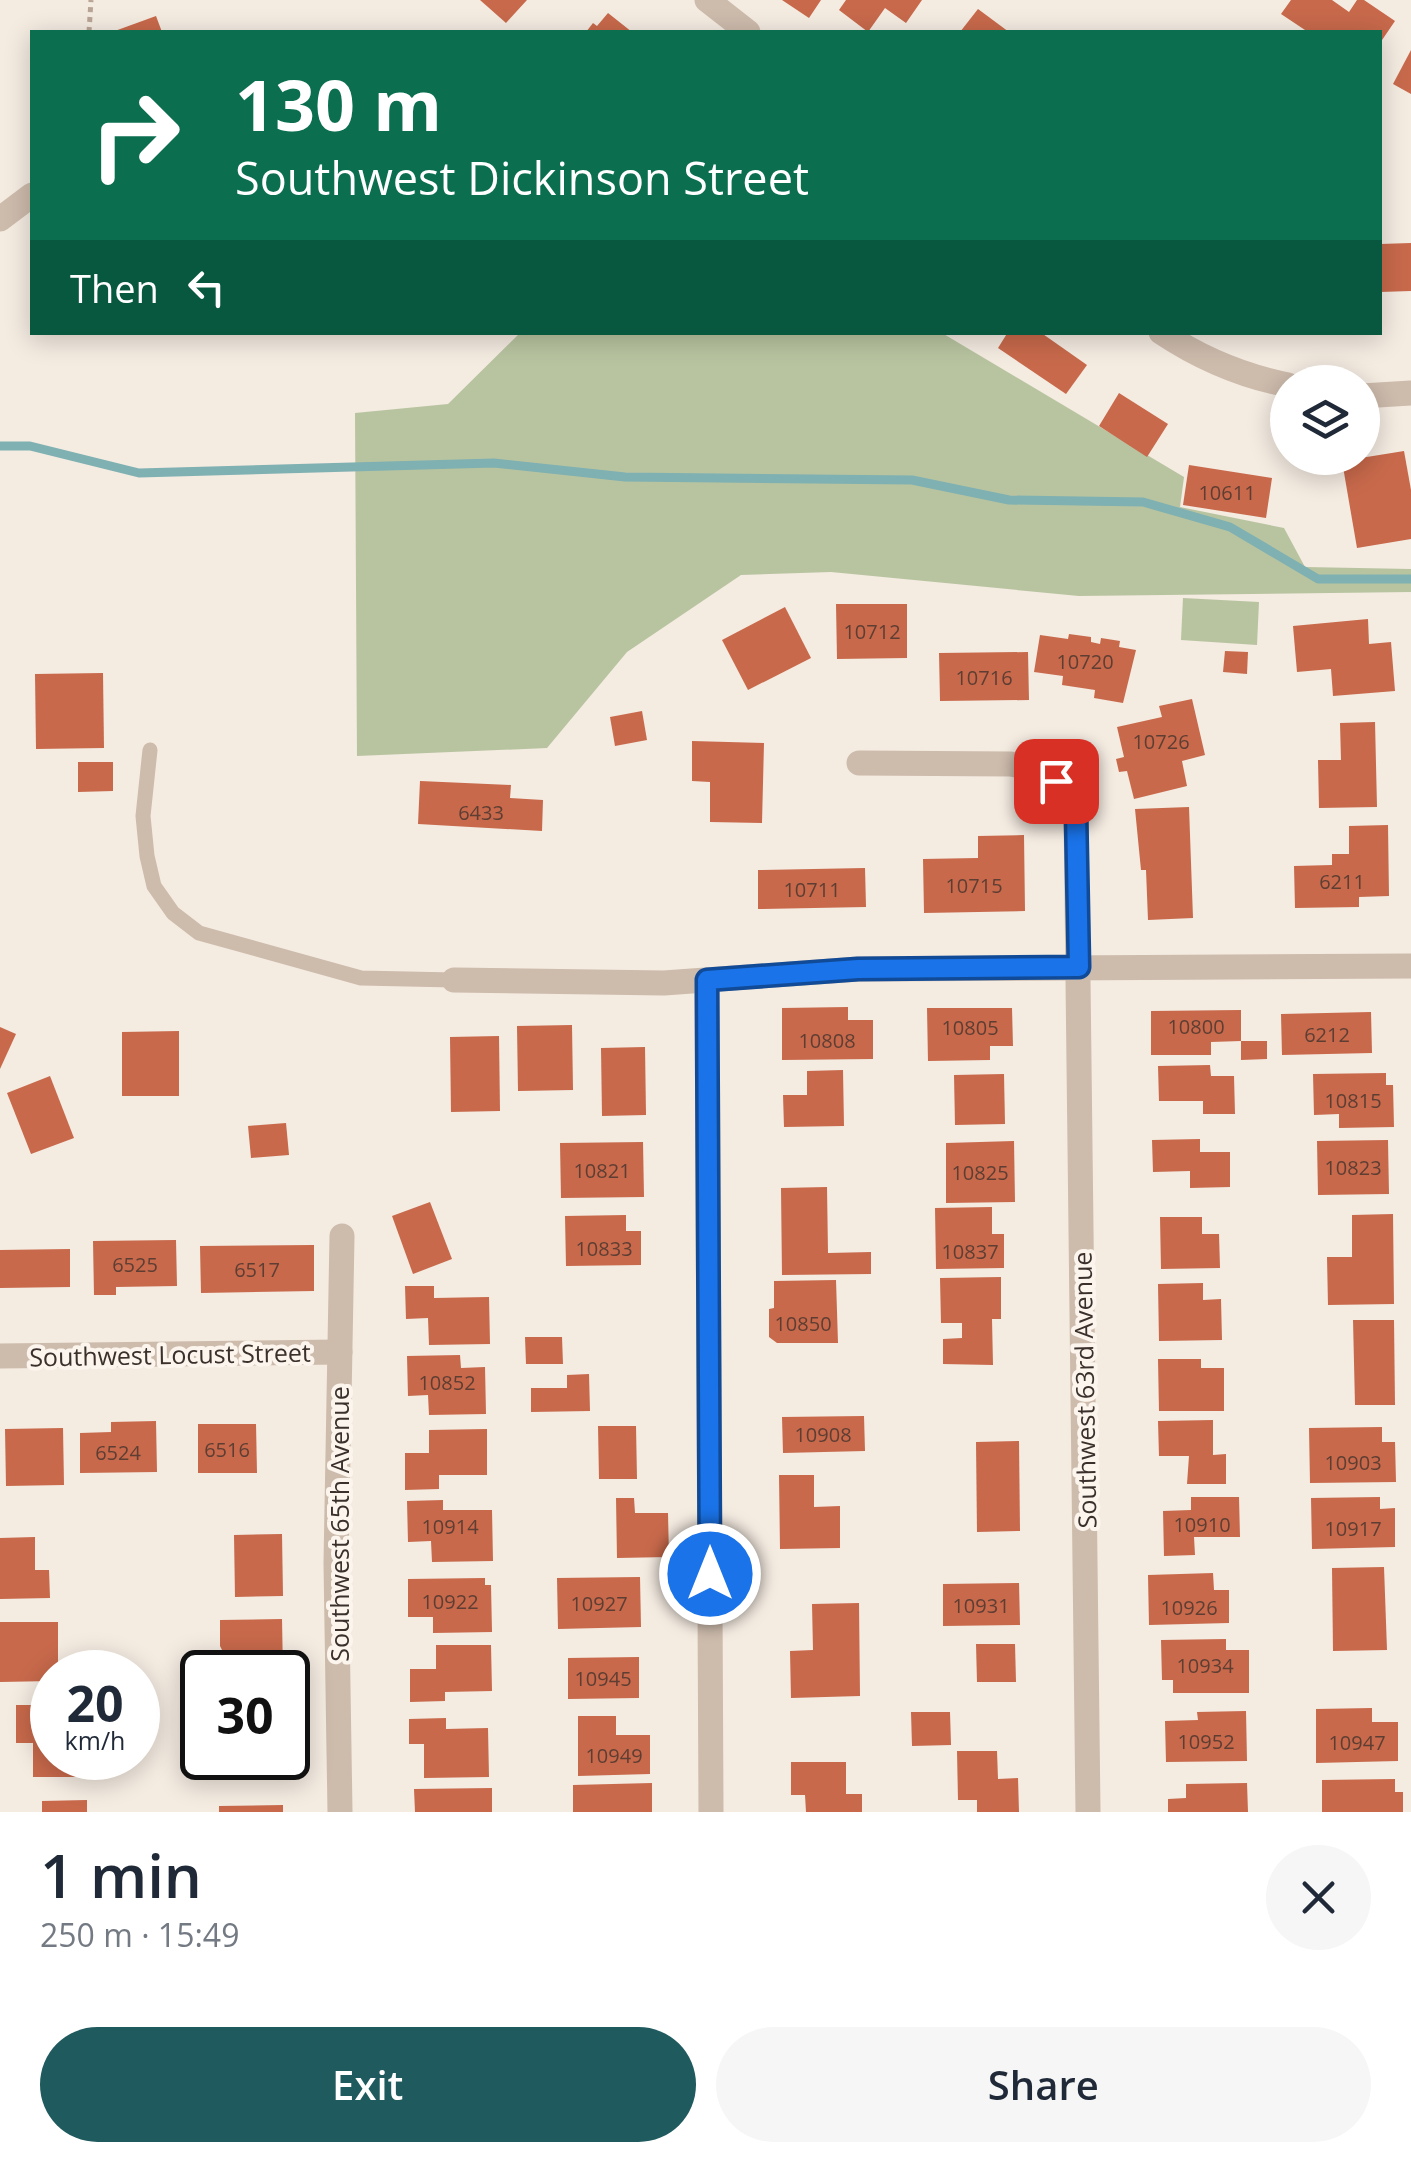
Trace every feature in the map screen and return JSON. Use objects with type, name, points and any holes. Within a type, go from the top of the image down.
[{"type":"street","points":[[707,0],[745,30]]},
{"type":"street","points":[[0,218],[30,197]]},
{"type":"street","points":[[1166,335],[1252,378],[1270,382]]},
{"type":"street","points":[[1380,395],[1411,392]]},
{"type":"street","name":"Southwest 63rd Avenue","points":[[859,763],[1012,764],[1034,768],[1056,781],[1076,812],[1088,1812]]},
{"type":"street","points":[[454,980],[664,983],[858,969],[1411,966]]},
{"type":"street","points":[[707,980],[711,1812]]},
{"type":"street","name":"Southwest 65th Avenue","points":[[340,1812],[336,1563],[342,1236]]},
{"type":"street","name":"Southwest Locust Street","points":[[0,1356],[340,1352]]},
{"type":"lane","points":[[150,750],[143,816],[147,856],[154,886],[173,913],[199,932],[360,978],[454,980]]},
{"type":"path","points":[[89,30],[91,0]]},
{"type":"green space","points":[[518,335],[945,335],[1184,477],[1180,507],[1284,528],[1305,567],[1411,569],[1411,592],[1079,596],[831,572],[741,575],[627,652],[547,748],[357,756],[355,413],[448,404]]},
{"type":"green space","points":[[1183,598],[1259,602],[1257,645],[1181,640]]},
{"type":"building","points":[[480,0],[527,0],[506,23]]},
{"type":"building","points":[[782,0],[821,0],[809,18]]},
{"type":"building","points":[[846,0],[922,0],[906,23],[885,8],[869,30],[839,10]]},
{"type":"building","points":[[1291,0],[1332,0],[1349,12],[1357,0],[1364,0],[1395,21],[1382,40],[1382,30],[1305,30],[1281,14]]},
{"type":"building","points":[[978,9],[1006,30],[962,30]]},
{"type":"building","points":[[608,13],[629,30],[588,30],[593,23],[597,26]]},
{"type":"building","points":[[156,16],[161,30],[118,30]]},
{"type":"building","points":[[1411,50],[1411,94],[1393,84]]},
{"type":"building","points":[[1411,243],[1411,291],[1382,292],[1382,244]]},
{"type":"building","points":[[1006,335],[1044,335],[1087,365],[1066,394],[998,348]]},
{"type":"building","points":[[1119,393],[1168,424],[1147,457],[1099,426]]},
{"type":"building","points":[[1404,451],[1411,490],[1411,539],[1357,548],[1344,475],[1380,475],[1380,455]]},
{"type":"building","points":[[1189,465],[1272,478],[1266,518],[1183,505]]},
{"type":"building","points":[[836,604],[907,604],[907,658],[837,659]]},
{"type":"building","points":[[785,607],[811,658],[748,690],[722,640]]},
{"type":"building","points":[[1368,619],[1369,644],[1391,642],[1395,691],[1333,696],[1331,669],[1297,672],[1293,626]]},
{"type":"building","points":[[1069,634],[1091,637],[1091,642],[1100,644],[1101,638],[1120,641],[1119,647],[1136,650],[1123,703],[1094,698],[1095,690],[1062,685],[1063,676],[1034,672],[1040,635],[1068,639]]},
{"type":"building","points":[[1225,651],[1248,652],[1247,674],[1223,672]]},
{"type":"building","points":[[1028,652],[1029,700],[940,701],[939,653]]},
{"type":"building","points":[[103,673],[104,748],[36,749],[35,674]]},
{"type":"building","points":[[1192,699],[1205,755],[1182,761],[1187,786],[1134,799],[1127,771],[1119,772],[1116,759],[1124,757],[1117,727],[1162,717],[1159,706]]},
{"type":"building","points":[[642,711],[647,740],[615,746],[610,717]]},
{"type":"building","points":[[1375,722],[1377,807],[1319,808],[1318,760],[1341,760],[1340,723]]},
{"type":"building","points":[[692,741],[764,743],[762,823],[710,822],[710,782],[692,781]]},
{"type":"building","points":[[78,762],[113,762],[113,791],[78,792]]},
{"type":"building","points":[[420,781],[511,785],[510,798],[543,800],[542,831],[418,824]]},
{"type":"building","points":[[1189,807],[1193,918],[1148,920],[1146,870],[1141,870],[1135,809]]},
{"type":"building","points":[[1388,825],[1389,896],[1359,897],[1359,907],[1295,908],[1294,866],[1332,865],[1332,854],[1349,854],[1349,826]]},
{"type":"building","points":[[1024,835],[1025,911],[924,913],[923,859],[978,858],[978,836]]},
{"type":"building","points":[[865,868],[866,907],[758,909],[758,870]]},
{"type":"building","points":[[848,1007],[848,1020],[873,1020],[873,1059],[782,1060],[782,1008]]},
{"type":"building","points":[[927,1008],[1012,1008],[1013,1046],[990,1046],[990,1060],[928,1061]]},
{"type":"building","points":[[1241,1010],[1241,1041],[1211,1042],[1211,1055],[1151,1055],[1151,1011]]},
{"type":"building","points":[[1371,1012],[1372,1053],[1282,1055],[1281,1014]]},
{"type":"building","points":[[572,1025],[573,1090],[518,1091],[517,1026]]},
{"type":"building","points":[[0,1027],[16,1034],[0,1069]]},
{"type":"building","points":[[179,1031],[179,1096],[122,1096],[122,1032]]},
{"type":"building","points":[[499,1036],[500,1111],[451,1112],[450,1037]]},
{"type":"building","points":[[1241,1041],[1267,1041],[1267,1059],[1241,1060]]},
{"type":"building","points":[[645,1047],[646,1115],[602,1116],[601,1048]]},
{"type":"building","points":[[1210,1065],[1211,1076],[1234,1076],[1235,1114],[1203,1114],[1203,1101],[1159,1101],[1158,1066]]},
{"type":"building","points":[[843,1070],[844,1126],[784,1127],[783,1095],[807,1095],[807,1071]]},
{"type":"building","points":[[1386,1073],[1386,1085],[1393,1085],[1394,1127],[1339,1128],[1339,1114],[1314,1115],[1313,1074]]},
{"type":"building","points":[[1004,1074],[1005,1124],[955,1125],[954,1075]]},
{"type":"building","points":[[50,1076],[74,1138],[31,1154],[7,1093]]},
{"type":"building","points":[[286,1123],[289,1155],[251,1158],[248,1126]]},
{"type":"building","points":[[1200,1139],[1200,1152],[1230,1152],[1230,1187],[1190,1188],[1190,1171],[1153,1172],[1152,1140]]},
{"type":"building","points":[[1388,1140],[1389,1194],[1318,1195],[1317,1141]]},
{"type":"building","points":[[1014,1141],[1015,1202],[946,1203],[946,1143]]},
{"type":"building","points":[[643,1142],[644,1197],[561,1198],[560,1143]]},
{"type":"building","points":[[827,1187],[828,1253],[871,1252],[871,1274],[782,1275],[781,1188]]},
{"type":"building","points":[[430,1202],[452,1259],[413,1274],[392,1216]]},
{"type":"building","points":[[992,1207],[992,1234],[1004,1234],[1004,1268],[936,1269],[935,1208]]},
{"type":"building","points":[[1393,1214],[1394,1304],[1328,1305],[1327,1257],[1352,1257],[1352,1215]]},
{"type":"building","points":[[626,1215],[626,1231],[641,1231],[641,1265],[566,1266],[565,1216]]},
{"type":"building","points":[[1160,1217],[1202,1217],[1202,1234],[1219,1234],[1220,1268],[1161,1269]]},
{"type":"building","points":[[176,1240],[177,1286],[116,1287],[116,1295],[94,1295],[93,1241]]},
{"type":"building","points":[[314,1245],[314,1291],[201,1293],[200,1246]]},
{"type":"building","points":[[70,1249],[70,1287],[0,1288],[0,1250]]},
{"type":"building","points":[[1001,1277],[1001,1319],[992,1319],[993,1365],[943,1364],[943,1339],[962,1338],[962,1323],[941,1323],[940,1278]]},
{"type":"building","points":[[836,1280],[838,1343],[777,1343],[769,1337],[774,1281]]},
{"type":"building","points":[[1203,1283],[1203,1300],[1221,1299],[1222,1340],[1159,1341],[1158,1284]]},
{"type":"building","points":[[405,1286],[434,1286],[434,1298],[489,1297],[490,1344],[429,1345],[428,1318],[406,1319]]},
{"type":"building","points":[[1353,1320],[1394,1320],[1395,1405],[1355,1405]]},
{"type":"building","points":[[525,1337],[562,1337],[563,1364],[526,1364]]},
{"type":"building","points":[[460,1355],[461,1368],[485,1367],[486,1414],[429,1415],[428,1395],[408,1396],[407,1356]]},
{"type":"building","points":[[1158,1359],[1201,1359],[1201,1368],[1224,1368],[1224,1411],[1159,1411]]},
{"type":"building","points":[[589,1374],[590,1411],[531,1412],[531,1388],[567,1388],[567,1375]]},
{"type":"building","points":[[864,1416],[865,1451],[783,1453],[782,1417]]},
{"type":"building","points":[[1213,1420],[1213,1455],[1226,1454],[1226,1484],[1187,1484],[1189,1456],[1159,1456],[1158,1421]]},
{"type":"building","points":[[156,1421],[157,1472],[80,1473],[80,1433],[111,1432],[111,1422]]},
{"type":"building","points":[[198,1424],[256,1424],[257,1473],[198,1473]]},
{"type":"building","points":[[598,1426],[636,1426],[637,1479],[599,1479]]},
{"type":"building","points":[[1382,1427],[1382,1442],[1395,1442],[1396,1482],[1310,1483],[1309,1428]]},
{"type":"building","points":[[63,1428],[64,1485],[6,1486],[5,1429]]},
{"type":"building","points":[[487,1429],[487,1475],[439,1475],[439,1489],[405,1490],[405,1453],[429,1453],[429,1430]]},
{"type":"building","points":[[1019,1441],[1020,1531],[977,1532],[976,1442]]},
{"type":"building","points":[[779,1475],[814,1475],[814,1507],[840,1506],[840,1548],[780,1549]]},
{"type":"building","points":[[1191,1497],[1239,1497],[1240,1537],[1194,1537],[1195,1555],[1164,1556],[1163,1511],[1191,1510]]},
{"type":"building","points":[[1380,1497],[1380,1509],[1395,1508],[1395,1547],[1312,1549],[1311,1498]]},
{"type":"building","points":[[616,1498],[634,1498],[635,1513],[668,1513],[669,1557],[617,1558]]},
{"type":"building","points":[[443,1500],[443,1510],[492,1510],[493,1561],[432,1562],[431,1541],[408,1542],[407,1501]]},
{"type":"building","points":[[282,1534],[283,1596],[235,1597],[234,1535]]},
{"type":"building","points":[[35,1537],[35,1570],[49,1570],[50,1598],[0,1599],[0,1538]]},
{"type":"building","points":[[1384,1567],[1387,1650],[1333,1651],[1332,1568]]},
{"type":"building","points":[[1213,1573],[1214,1590],[1229,1590],[1229,1623],[1149,1625],[1148,1575]]},
{"type":"building","points":[[640,1577],[641,1627],[558,1629],[557,1578]]},
{"type":"building","points":[[485,1578],[485,1585],[491,1585],[492,1632],[433,1633],[433,1617],[408,1617],[408,1579]]},
{"type":"building","points":[[1019,1583],[1020,1625],[943,1626],[943,1584]]},
{"type":"building","points":[[859,1603],[860,1696],[791,1698],[790,1651],[813,1650],[812,1604]]},
{"type":"building","points":[[282,1619],[283,1650],[222,1650],[220,1620]]},
{"type":"building","points":[[0,1622],[58,1622],[58,1650],[30,1650],[30,1681],[0,1682]]},
{"type":"building","points":[[1226,1639],[1226,1650],[1249,1650],[1249,1693],[1173,1693],[1173,1680],[1162,1680],[1161,1640]]},
{"type":"building","points":[[976,1644],[1015,1644],[1016,1682],[977,1682]]},
{"type":"building","points":[[436,1645],[491,1645],[492,1691],[445,1692],[445,1701],[410,1702],[410,1669],[436,1669]]},
{"type":"building","points":[[639,1657],[639,1698],[568,1699],[568,1658]]},
{"type":"building","points":[[16,1705],[30,1705],[30,1743],[16,1743]]},
{"type":"building","points":[[1372,1708],[1372,1722],[1398,1722],[1398,1761],[1316,1763],[1316,1709]]},
{"type":"building","points":[[1246,1711],[1247,1761],[1166,1762],[1165,1721],[1198,1720],[1197,1712]]},
{"type":"building","points":[[911,1712],[950,1712],[951,1745],[912,1746]]},
{"type":"building","points":[[578,1716],[616,1716],[616,1735],[650,1735],[650,1774],[578,1776]]},
{"type":"building","points":[[446,1718],[446,1729],[488,1728],[489,1777],[424,1778],[424,1744],[409,1744],[409,1719]]},
{"type":"building","points":[[957,1751],[997,1751],[998,1779],[1018,1778],[1019,1812],[977,1812],[977,1800],[958,1800]]},
{"type":"building","points":[[791,1762],[846,1762],[846,1794],[862,1794],[862,1812],[806,1812],[805,1795],[791,1795]]},
{"type":"building","points":[[1395,1779],[1395,1792],[1403,1792],[1403,1812],[1322,1812],[1322,1780]]},
{"type":"building","points":[[652,1783],[652,1812],[573,1812],[573,1785]]},
{"type":"building","points":[[1247,1783],[1248,1812],[1168,1812],[1168,1799],[1186,1798],[1186,1784]]},
{"type":"building","points":[[492,1788],[492,1812],[415,1812],[414,1789]]},
{"type":"building","points":[[87,1800],[87,1812],[42,1812],[42,1801]]},
{"type":"building","points":[[283,1805],[283,1812],[219,1812],[219,1806]]},
{"type":"waterway","points":[[0,446],[30,446],[139,473],[494,463],[625,477],[912,480],[1009,500],[1143,502],[1230,527],[1318,579],[1411,579]]},
{"type":"route","points":[[710,1574],[707,980],[858,969],[1079,967],[1076,812],[1056,781]]}]
